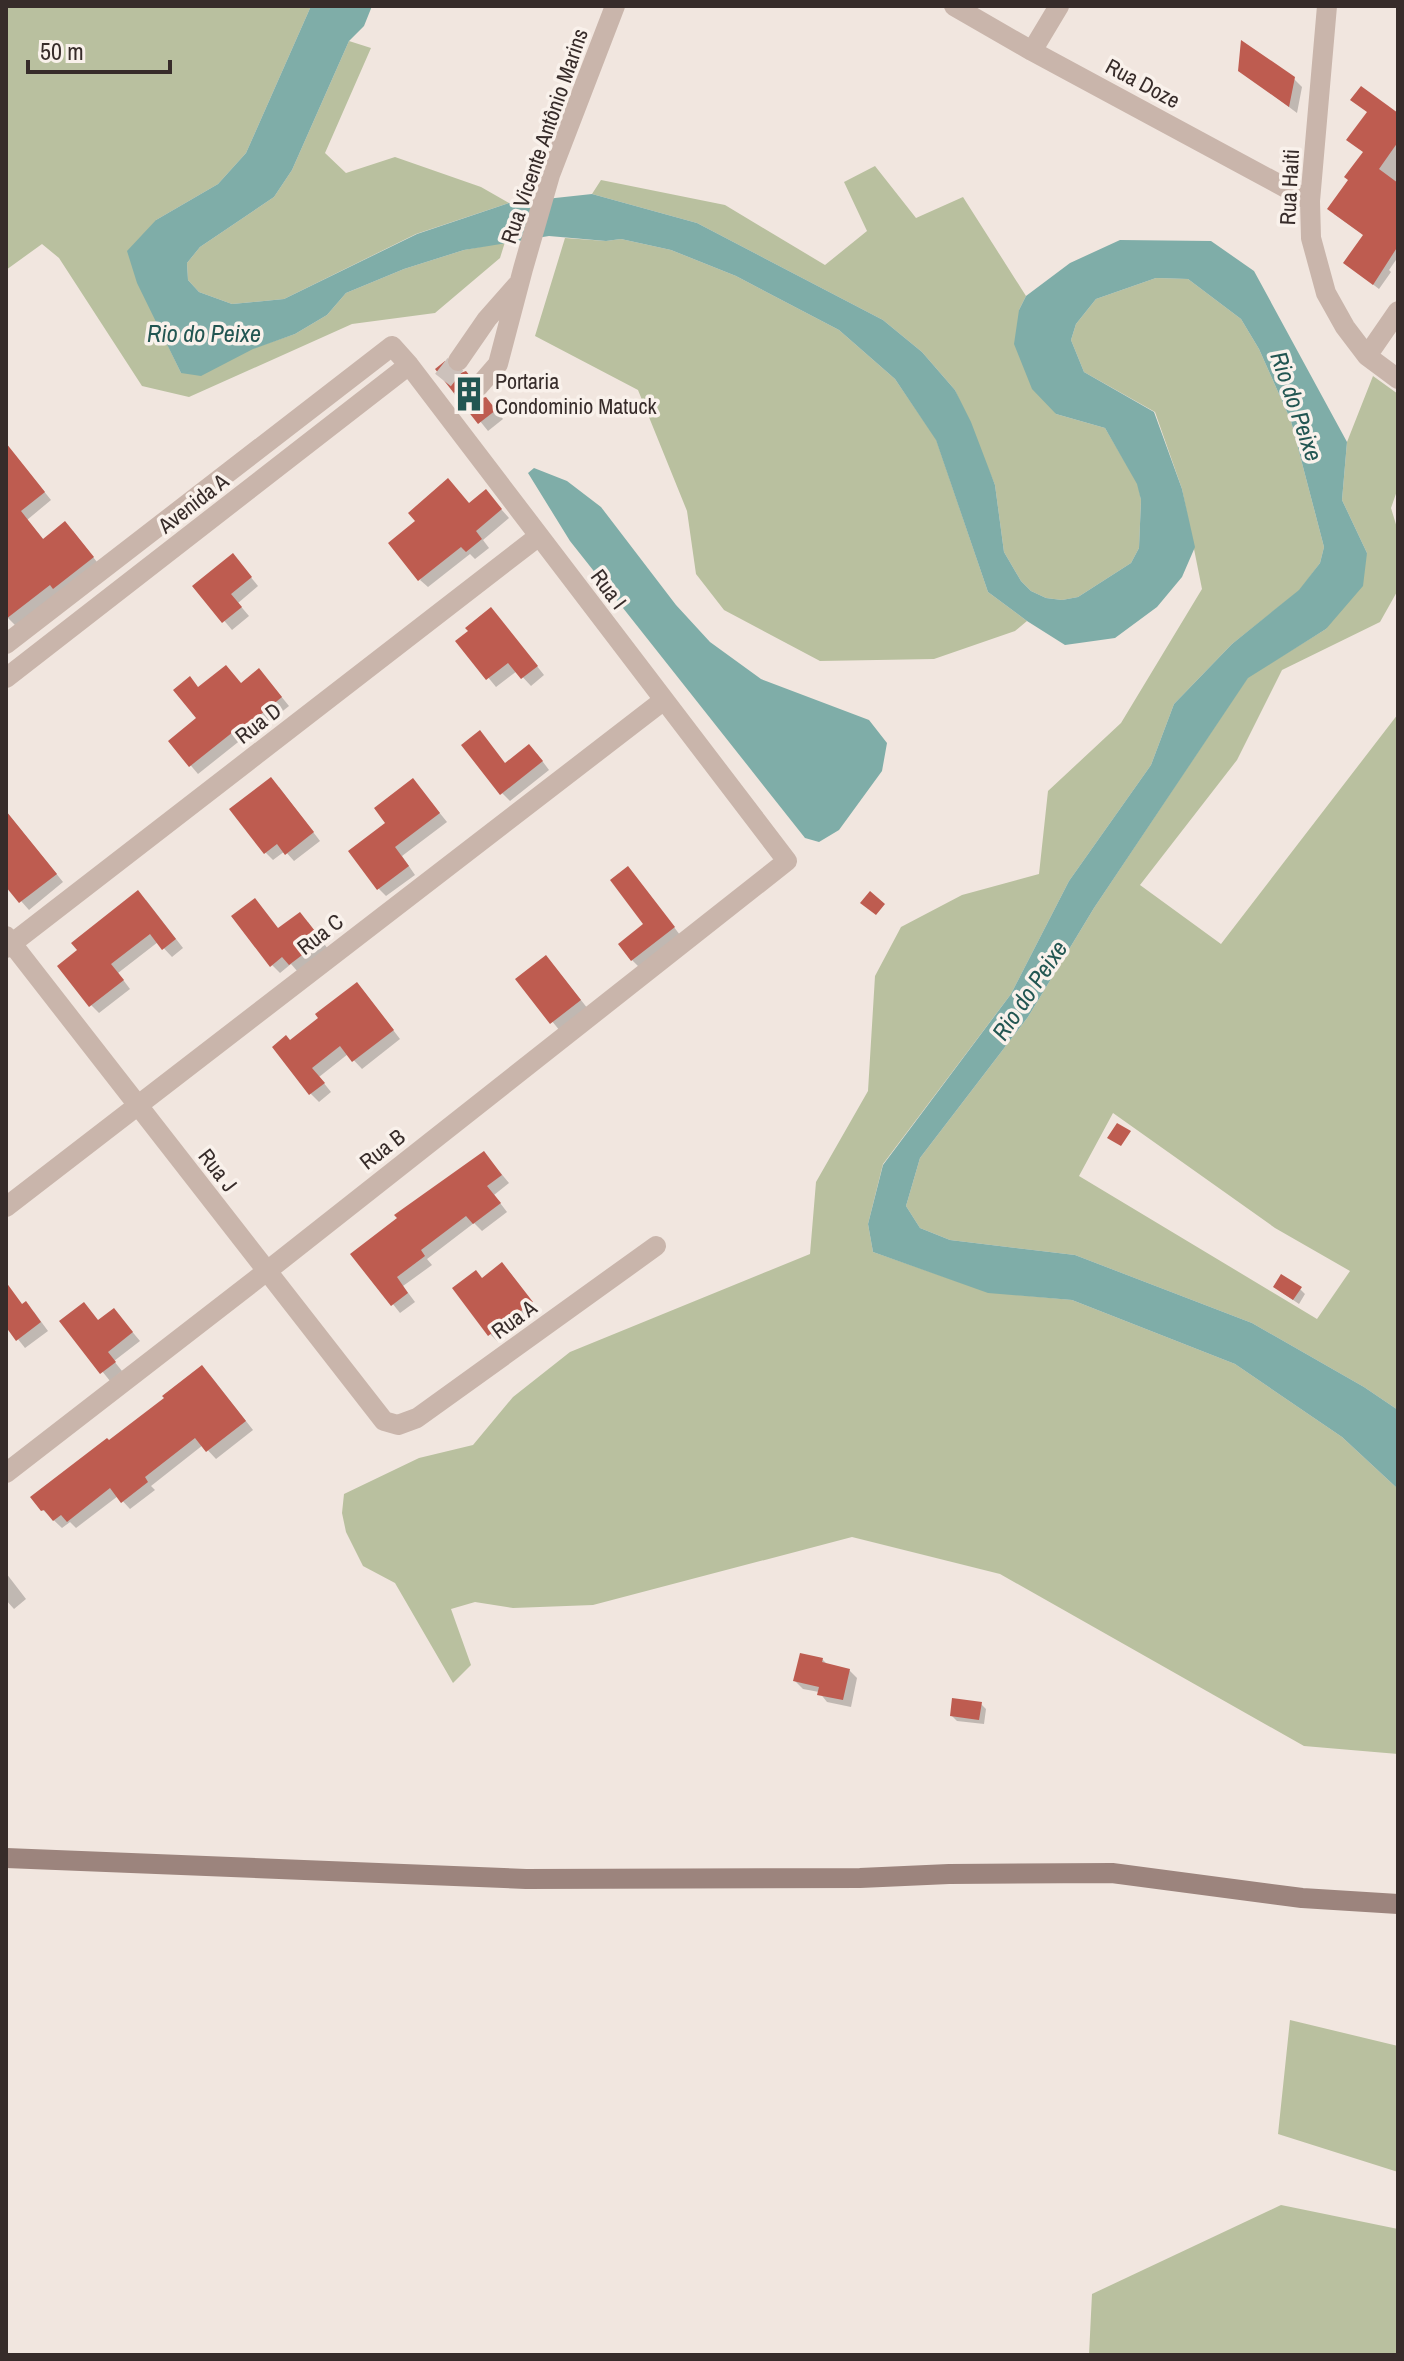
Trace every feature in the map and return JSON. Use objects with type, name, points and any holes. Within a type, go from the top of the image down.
[{"type":"street","name":"Rua Vicente Antônio Marins","points":[[478,387],[498,364],[550,175],[615,6]]},
{"type":"street","name":"Rua Doze","points":[[954,6],[1310,201]]},
{"type":"street","points":[[1032,51],[1059,6]]},
{"type":"street","name":"Rua Haiti","points":[[1327,6],[1310,201],[1311,238],[1326,293],[1345,327],[1367,356],[1398,379]]},
{"type":"street","name":"Rua Vicente Antônio Marins","points":[[458,361],[521,276]]},
{"type":"street","points":[[1367,356],[1398,311]]},
{"type":"street","name":"Rua I","points":[[392,346],[409,365],[437,387],[539,536],[787,861]]},
{"type":"street","name":"Avenida A","points":[[6,644],[392,346]]},
{"type":"street","name":"Avenida A","points":[[6,678],[409,365]]},
{"type":"street","points":[[172,516],[188,538]]},
{"type":"street","name":"Rua D","points":[[8,942],[539,536]]},
{"type":"street","name":"Rua C","points":[[6,1207],[664,700]]},
{"type":"street","name":"Rua B","points":[[6,1473],[787,861]]},
{"type":"street","name":"Rua J","points":[[8,942],[384,1421],[398,1425]]},
{"type":"street","name":"Rua A","points":[[398,1425],[417,1418],[656,1246]]},
{"type":"street","points":[[6,1858],[526,1879],[860,1878],[1112,1873],[1302,1898],[1398,1904]]},
{"type":"green space","points":[[6,6],[311,6],[246,153],[218,184],[156,220],[159,327],[181,373],[295,334],[327,315],[346,293],[404,269],[464,250],[505,242],[500,258],[435,313],[352,324],[189,397],[142,386],[59,258],[42,244],[6,270]]},
{"type":"green space","points":[[349,41],[371,48],[325,153],[346,173],[395,157],[481,187],[509,203],[416,234],[284,299],[232,304],[199,292],[188,280],[187,263],[200,247],[274,197],[292,170]]},
{"type":"green space","points":[[875,166],[916,218],[963,197],[1026,296],[1019,310],[1056,414],[1105,428],[1138,484],[1141,500],[1139,548],[1131,563],[1078,597],[1062,600],[1046,598],[1031,591],[1021,581],[1004,552],[995,485],[955,390],[922,352],[883,320],[697,223],[592,194],[601,180],[725,205],[825,265],[867,231],[844,182]]},
{"type":"green space","points":[[565,238],[621,239],[671,250],[736,276],[839,330],[895,379],[936,439],[988,592],[1027,621],[1015,631],[934,659],[820,661],[724,610],[696,574],[687,511],[638,390],[535,336]]},
{"type":"green space","points":[[1156,278],[1188,279],[1241,319],[1259,349],[1291,421],[1324,547],[1320,563],[1300,590],[1232,644],[1174,704],[1151,765],[1069,881],[1011,994],[883,1164],[868,1224],[873,1252],[988,1292],[1072,1300],[1235,1364],[1342,1437],[1398,1489],[1398,1754],[1304,1746],[1000,1574],[852,1537],[593,1605],[513,1608],[475,1602],[451,1609],[471,1665],[453,1683],[395,1583],[363,1566],[346,1532],[342,1513],[344,1494],[419,1458],[473,1445],[513,1397],[570,1352],[810,1254],[816,1182],[868,1091],[875,976],[901,927],[962,895],[1039,874],[1048,791],[1121,723],[1202,589],[1182,489],[1155,412],[1084,372],[1071,340],[1076,324],[1096,299]]},
{"type":"green space","points":[[1373,376],[1398,394],[1398,488],[1391,508],[1398,531],[1398,590],[1380,622],[1282,670],[1237,760],[1140,885],[1221,944],[1398,714],[1398,1410],[1252,1323],[1075,1255],[950,1240],[920,1228],[906,1206],[920,1158],[1028,1017],[1094,908],[1248,677],[1326,629],[1367,553],[1342,500],[1347,442]],"holes":[[[1113,1113],[1275,1228],[1350,1271],[1317,1319],[1079,1176]]]},
{"type":"green space","points":[[1290,2020],[1398,2046],[1398,2172],[1278,2134]]},
{"type":"green space","points":[[1281,2205],[1398,2229],[1398,2355],[1089,2355],[1092,2294]]},
{"type":"water","name":"Rio do Peixe","points":[[311,6],[372,6],[364,26],[349,41],[292,170],[274,197],[200,247],[187,263],[188,280],[199,292],[232,304],[284,299],[417,234],[509,203],[592,194],[697,223],[883,320],[922,352],[955,390],[971,422],[995,485],[1004,552],[1021,581],[1031,591],[1046,598],[1062,600],[1078,597],[1131,563],[1139,548],[1141,500],[1137,484],[1105,428],[1056,414],[1032,389],[1014,344],[1019,310],[1026,296],[1070,263],[1120,240],[1211,241],[1254,271],[1347,442],[1342,500],[1367,553],[1363,586],[1326,629],[1248,678],[1094,908],[1028,1017],[920,1158],[906,1206],[920,1228],[950,1240],[1075,1255],[1252,1323],[1364,1387],[1398,1410],[1398,1489],[1342,1437],[1235,1364],[1072,1300],[988,1293],[873,1252],[868,1224],[883,1165],[1011,994],[1069,881],[1151,765],[1174,704],[1232,644],[1299,590],[1320,563],[1324,547],[1291,421],[1259,349],[1241,319],[1188,279],[1156,278],[1096,299],[1076,324],[1071,340],[1084,372],[1154,412],[1182,489],[1195,547],[1182,577],[1157,607],[1115,638],[1065,645],[988,592],[936,440],[895,379],[839,330],[736,276],[671,250],[621,239],[606,241],[549,236],[464,250],[404,269],[346,293],[327,315],[295,334],[253,349],[201,376],[181,373],[137,283],[127,251],[156,220],[218,184],[246,153]]},
{"type":"water","points":[[534,468],[567,481],[601,507],[676,605],[710,642],[761,679],[869,720],[887,743],[882,771],[839,830],[819,842],[805,838],[570,541],[528,473]]},
{"type":"building","points":[[1241,40],[1295,77],[1289,107],[1238,71]]},
{"type":"building","points":[[1361,86],[1398,113],[1398,142],[1379,169],[1398,183],[1398,246],[1373,285],[1343,263],[1363,235],[1327,209],[1348,180],[1344,177],[1363,152],[1346,140],[1367,112],[1350,100]]},
{"type":"building","name":"Portaria Condominio Matuck","points":[[445,361],[451,372],[458,374],[466,371],[470,376],[465,385],[469,396],[476,400],[486,397],[496,410],[478,424],[435,369]]},
{"type":"building","points":[[6,443],[45,492],[21,511],[43,539],[65,521],[94,557],[53,589],[50,585],[6,619]]},
{"type":"building","points":[[448,478],[469,503],[486,489],[502,509],[476,531],[482,539],[466,552],[461,547],[418,581],[388,543],[415,521],[408,513]]},
{"type":"building","points":[[233,553],[252,577],[231,594],[242,607],[222,623],[192,586]]},
{"type":"building","points":[[491,607],[538,666],[521,679],[508,663],[486,680],[455,641],[468,631],[465,628]]},
{"type":"building","points":[[226,665],[241,683],[259,668],[282,697],[189,767],[168,741],[196,718],[173,690],[190,676],[198,687]]},
{"type":"building","points":[[480,730],[505,763],[529,744],[543,761],[500,795],[461,745]]},
{"type":"building","points":[[271,777],[314,832],[285,855],[277,844],[264,854],[229,809]]},
{"type":"building","points":[[413,778],[440,813],[395,847],[409,866],[377,890],[348,851],[385,823],[374,808]]},
{"type":"building","points":[[6,811],[57,874],[19,903],[6,887]]},
{"type":"building","points":[[628,866],[675,927],[631,961],[618,944],[643,924],[610,880]]},
{"type":"building","points":[[138,890],[176,939],[162,950],[150,934],[111,964],[124,980],[89,1007],[57,966],[77,950],[71,943]]},
{"type":"building","points":[[870,891],[885,904],[876,915],[860,903]]},
{"type":"building","points":[[255,898],[278,928],[300,912],[322,940],[289,965],[282,957],[270,967],[231,916]]},
{"type":"building","points":[[546,955],[581,1000],[550,1024],[515,979]]},
{"type":"building","points":[[357,982],[394,1030],[352,1062],[340,1046],[312,1068],[325,1083],[309,1095],[272,1047],[286,1035],[290,1040],[318,1018],[315,1014]]},
{"type":"building","points":[[1117,1123],[1131,1131],[1121,1146],[1107,1138]]},
{"type":"building","points":[[484,1151],[502,1175],[487,1186],[501,1203],[473,1224],[466,1216],[421,1250],[425,1256],[397,1277],[408,1293],[391,1306],[350,1254],[397,1218],[394,1215]]},
{"type":"building","points":[[502,1262],[533,1302],[488,1336],[452,1288],[476,1270],[482,1278]]},
{"type":"building","points":[[1281,1274],[1302,1287],[1293,1300],[1273,1287]]},
{"type":"building","points":[[6,1282],[22,1304],[26,1301],[41,1322],[16,1341],[6,1327]]},
{"type":"building","points":[[84,1302],[98,1320],[114,1308],[133,1332],[108,1352],[116,1362],[100,1374],[59,1321]]},
{"type":"building","points":[[202,1365],[246,1421],[206,1452],[195,1438],[145,1477],[148,1482],[121,1503],[110,1488],[67,1522],[61,1515],[53,1521],[44,1510],[41,1511],[30,1497],[164,1398],[162,1396]]},
{"type":"building","points":[[800,1653],[850,1669],[843,1700],[817,1695],[819,1687],[793,1681]]},
{"type":"building","points":[[952,1698],[982,1702],[979,1720],[950,1716]]},
{"type":"tunnel","points":[[443,380],[458,361]]},
{"type":"tunnel","points":[[460,401],[478,387]]},
{"type":"place","name":"Portaria Condominio Matuck","points":[[469,394]]}]
